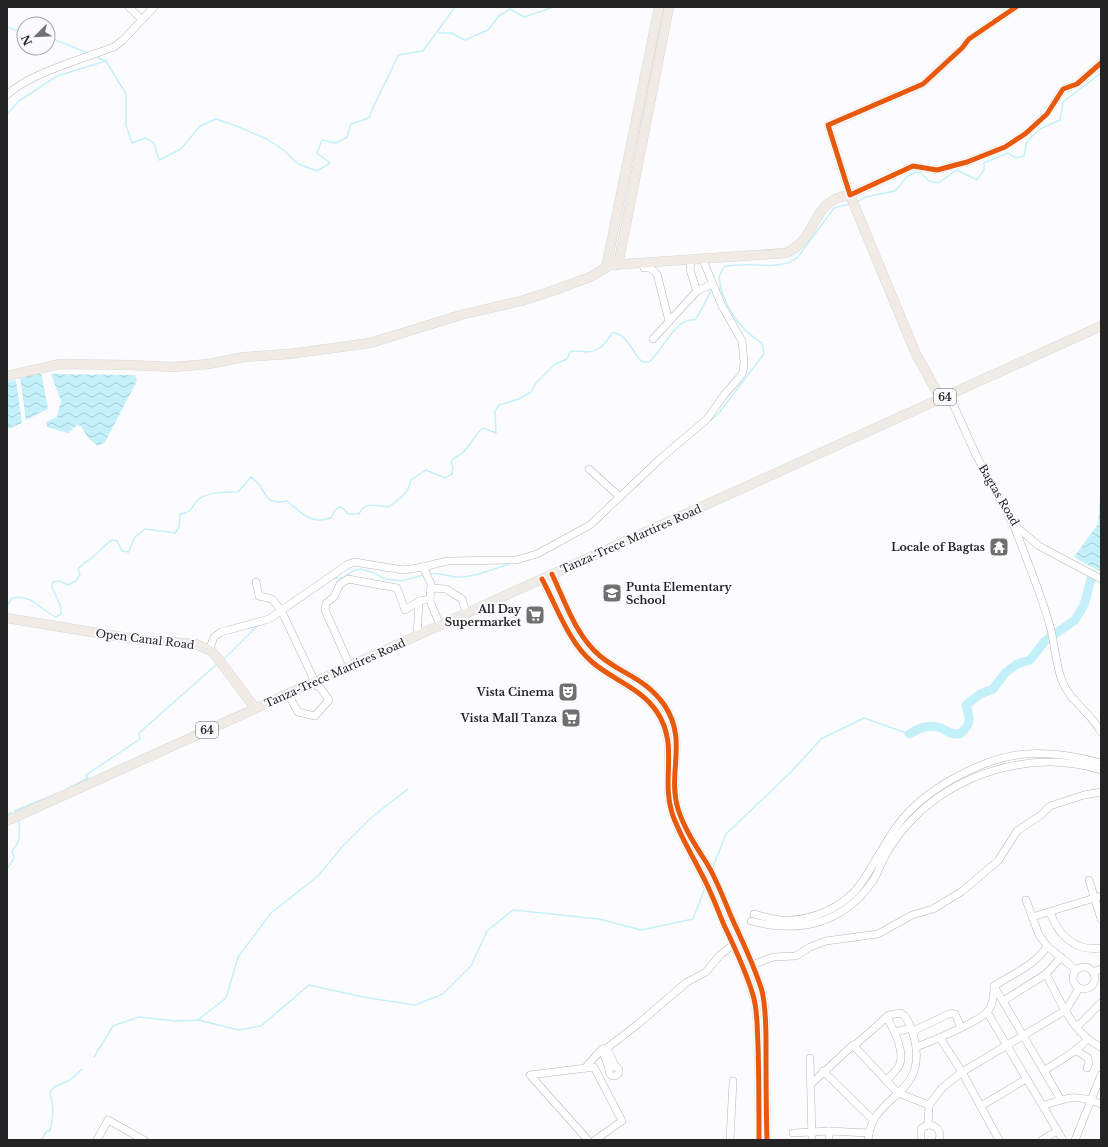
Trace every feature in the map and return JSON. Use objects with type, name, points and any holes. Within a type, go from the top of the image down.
[{"type":"main road","points":[[606,268],[659,7]]},
{"type":"main road","points":[[618,265],[669,7]]},
{"type":"main road","points":[[7,376],[60,364],[172,367],[209,364],[244,357],[289,354],[370,343],[457,316],[521,301],[590,277],[606,268],[618,265],[786,253],[796,249],[804,241],[822,208],[830,200],[840,196],[852,200],[916,354],[945,397]]},
{"type":"main road","name":"Tanza-Trece Martires Road","points":[[8,820],[1101,326]]},
{"type":"main road","name":"Open Canal Road","points":[[7,618],[140,640],[196,644],[209,650],[216,656],[255,708]]},
{"type":"street","points":[[129,7],[142,20]]},
{"type":"street","points":[[7,95],[16,86],[32,78],[114,47],[123,40],[154,7]]},
{"type":"street","points":[[1016,7],[969,39],[962,48],[923,84],[828,125],[852,200],[910,167],[937,170],[967,162],[1005,147],[1025,134],[1043,118],[1051,109],[1063,90],[1077,84],[1101,63]]},
{"type":"street","points":[[691,260],[690,270],[697,291]]},
{"type":"street","points":[[209,650],[214,637],[221,632],[269,619],[348,564],[354,562],[426,572],[447,561],[516,560],[537,554],[590,525],[660,459],[707,419],[743,372],[744,362],[742,341],[722,306],[703,260]]},
{"type":"street","points":[[642,263],[644,268],[650,268],[657,274],[669,321]]},
{"type":"street","points":[[652,338],[697,291],[712,284]]},
{"type":"street","name":"Bagtas Road","points":[[945,397],[1013,524],[1039,546],[1101,579]]},
{"type":"street","points":[[589,469],[620,497]]},
{"type":"street","points":[[1013,524],[1039,591],[1052,631],[1058,669],[1066,689],[1094,721],[1101,732]]},
{"type":"street","points":[[426,572],[431,588],[430,599],[440,625]]},
{"type":"street","points":[[552,574],[574,622],[590,646],[608,662],[638,679],[665,706],[676,730],[678,746],[668,791],[672,812],[683,841],[710,893],[754,997],[758,1025],[758,1045],[762,1065],[767,1140]]},
{"type":"street","points":[[350,666],[326,610],[326,603],[334,597],[340,584],[344,581],[354,579],[396,588],[405,610],[419,601],[430,599]]},
{"type":"street","points":[[542,579],[573,640],[582,653],[603,670],[633,688],[656,710],[667,733],[673,763],[674,790],[678,810],[690,837],[716,881],[762,992],[765,1007],[766,1044],[762,1065],[759,1140]]},
{"type":"street","points":[[256,582],[260,596],[269,598],[281,610],[315,682],[329,700],[314,716],[298,712],[288,694]]},
{"type":"street","points":[[431,588],[446,589],[462,599],[466,613]]},
{"type":"street","points":[[417,636],[419,601]]},
{"type":"street","points":[[1101,763],[1065,755],[1025,754],[972,769],[931,793],[908,813],[891,834],[862,884],[834,908],[818,915],[798,919],[780,920],[752,917],[783,927],[799,927],[835,916],[848,908],[873,881],[893,844],[910,822],[935,799],[977,776],[1030,762],[1070,763],[1101,770]]},
{"type":"street","points":[[752,965],[773,957],[796,956],[810,947],[826,941],[878,934],[912,915],[939,906],[961,892],[998,861],[1017,831],[1041,815],[1050,806],[1084,795],[1101,792]]},
{"type":"street","points":[[1089,880],[1098,897],[1101,920]]},
{"type":"street","points":[[1032,918],[1098,897]]},
{"type":"street","points":[[1026,900],[1039,935],[1047,946],[1076,970]]},
{"type":"street","points":[[1050,912],[1056,927],[1073,944],[1081,948],[1101,948]]},
{"type":"street","points":[[585,1068],[604,1049],[687,982],[706,972],[720,955],[733,945]]},
{"type":"street","points":[[994,986],[1042,955],[1047,946]]},
{"type":"street","points":[[1003,1001],[1046,974],[1061,957]]},
{"type":"street","points":[[1076,970],[1085,967],[1093,972]]},
{"type":"street","points":[[1093,972],[1101,969]]},
{"type":"street","points":[[1076,970],[1073,979],[1079,988],[1085,989],[1092,985],[1094,977],[1093,972]]},
{"type":"street","points":[[1046,974],[1077,1027],[1087,1039],[1101,1047]]},
{"type":"street","points":[[994,986],[1061,1100]]},
{"type":"street","points":[[916,1047],[940,1038],[987,1012],[994,997],[994,986]]},
{"type":"street","points":[[920,1140],[920,1133],[928,1125],[929,1105],[942,1088],[962,1072],[1066,1010],[1079,988]]},
{"type":"street","points":[[1077,1027],[1101,1003]]},
{"type":"street","points":[[895,1032],[912,1030],[951,1012],[955,1014],[961,1027]]},
{"type":"street","points":[[987,1012],[1057,1131],[1064,1140]]},
{"type":"street","points":[[792,1133],[829,1131],[851,1132],[868,1136],[873,1120],[911,1080],[916,1071],[916,1047],[912,1030],[906,1016],[902,1013],[887,1017],[854,1046],[851,1046],[811,1084]]},
{"type":"street","points":[[886,1081],[900,1066],[901,1055],[895,1032],[887,1017]]},
{"type":"street","points":[[940,1038],[962,1072],[999,1140]]},
{"type":"street","points":[[1044,1071],[1075,1050],[1087,1039]]},
{"type":"street","points":[[854,1046],[898,1093],[929,1105]]},
{"type":"street","points":[[600,1077],[611,1069],[604,1049]]},
{"type":"street","points":[[1075,1050],[1088,1058],[1089,1063],[1087,1068]]},
{"type":"street","points":[[810,1058],[812,1140]]},
{"type":"street","points":[[588,1140],[530,1075],[594,1066],[622,1121],[595,1140]]},
{"type":"street","points":[[824,1071],[873,1120]]},
{"type":"street","points":[[1074,1140],[1101,1075]]},
{"type":"street","points":[[981,1106],[1026,1078]]},
{"type":"street","points":[[730,1140],[733,1080]]},
{"type":"street","points":[[1043,1106],[1061,1100],[1082,1097],[1101,1104]]},
{"type":"street","points":[[97,1140],[108,1120],[144,1140]]},
{"type":"street","points":[[928,1125],[932,1125],[939,1130],[941,1139]]},
{"type":"street","points":[[829,1131],[829,1140]]},
{"type":"street","points":[[1042,1140],[1057,1131]]},
{"type":"street","points":[[851,1132],[852,1140]]},
{"type":"water","points":[[41,372],[48,409],[26,420],[20,378]]},
{"type":"water","points":[[51,374],[135,375],[137,381],[105,442],[98,446],[88,437],[81,426],[77,425],[68,433],[47,427],[46,422],[57,417],[61,401]]},
{"type":"water","points":[[16,380],[22,423],[7,429],[7,382]]},
{"type":"water","points":[[1101,481],[1101,572],[1074,557],[1098,524]]},
{"type":"waterway","points":[[97,57],[106,61],[126,94],[126,125],[132,143],[145,138],[154,143],[159,160],[181,149],[200,126],[216,119],[267,139],[285,151],[298,164],[317,171],[330,163],[317,153],[322,140],[336,143],[347,137],[351,124],[369,118],[398,55],[423,51],[455,7]]},
{"type":"waterway","points":[[439,33],[451,33],[465,40],[488,30],[499,16],[510,9],[524,17],[554,7]]},
{"type":"waterway","points":[[7,27],[16,30]]},
{"type":"waterway","points":[[56,40],[88,53]]},
{"type":"waterway","points":[[7,114],[19,101],[57,76],[106,61]]},
{"type":"waterway","points":[[857,202],[865,197],[895,191],[907,177],[916,172],[921,173],[929,181],[938,183],[957,170],[977,180],[984,170],[984,163],[1008,153],[1016,158],[1024,156],[1027,141],[1040,129],[1060,120],[1063,102],[1101,73]]},
{"type":"waterway","points":[[719,289],[721,289],[719,277],[724,267],[734,265],[782,264],[790,262],[798,257],[834,208],[849,204]]},
{"type":"waterway","points":[[710,421],[718,414],[764,354],[762,343],[747,332],[736,320],[724,298],[721,289]]},
{"type":"waterway","points":[[7,606],[12,598],[26,599],[36,603],[56,617],[61,614],[61,607],[52,587],[53,582],[60,581],[68,585],[76,581],[80,575],[78,569],[79,567],[112,540],[117,541],[122,551],[129,552],[134,538],[145,529],[175,533],[179,527],[180,514],[191,509],[196,501],[206,495],[215,493],[238,492],[251,477],[256,481],[269,499],[279,502],[287,501],[307,517],[312,519],[323,520],[331,518],[335,510],[339,507],[344,509],[348,514],[359,514],[364,507],[371,505],[389,507],[400,499],[405,493],[411,480],[426,470],[445,478],[452,474],[453,467],[451,462],[464,451],[483,428],[496,433],[495,411],[499,405],[519,399],[531,392],[536,383],[555,364],[567,359],[570,352],[591,352],[598,349],[605,343],[612,333],[625,339],[642,362],[649,362],[675,329],[681,324],[695,320],[711,291]]},
{"type":"waterway","points":[[428,574],[436,573],[463,577],[512,563]]},
{"type":"waterway","points":[[293,607],[334,578],[343,578],[353,571],[360,569],[372,572],[385,579],[401,581],[424,575]]},
{"type":"waterway","points":[[909,734],[929,726],[938,727],[952,733],[960,734],[967,727],[969,721],[966,705],[980,694],[993,689],[1005,673],[1017,664],[1030,660],[1045,641],[1075,620],[1084,605],[1091,579]]},
{"type":"waterway","points":[[224,659],[258,625]]},
{"type":"waterway","points":[[65,790],[88,778],[86,775],[140,739],[139,733],[217,664]]},
{"type":"waterway","points":[[713,867],[726,834],[791,772],[821,739],[864,718],[909,734]]},
{"type":"waterway","points":[[199,1019],[226,998],[238,957],[271,913],[318,876],[342,847],[373,816],[408,789]]},
{"type":"waterway","points":[[14,811],[56,794]]},
{"type":"waterway","points":[[7,815],[11,812]]},
{"type":"waterway","points":[[7,869],[14,858],[12,850],[19,840],[19,820]]},
{"type":"waterway","points":[[94,1057],[113,1026],[139,1017],[175,1021],[198,1020],[239,1030],[261,1026],[309,985],[363,997],[415,1005],[443,994],[471,966],[487,931],[513,910],[599,919],[641,930],[693,919],[705,888]]},
{"type":"waterway","points":[[41,1140],[46,1132],[50,1130],[52,1120],[53,1106],[50,1092],[54,1087],[70,1080],[82,1069]]},
{"type":"cycle path","points":[[1016,7],[969,39],[962,48],[923,84],[828,125],[850,195],[913,166],[937,170],[967,162],[1005,147],[1025,134],[1047,114],[1063,89],[1077,84],[1101,63]]},
{"type":"cycle path","points":[[552,574],[572,618],[584,639],[600,656],[650,689],[665,706],[672,719],[676,744],[675,796],[680,816],[694,843],[710,868],[751,961],[762,991],[766,1024],[767,1140]]},
{"type":"cycle path","points":[[542,579],[570,634],[584,654],[600,668],[635,690],[657,712],[664,724],[669,749],[668,787],[672,813],[704,879],[744,968],[755,1001],[758,1045],[759,1140]]},
{"type":"place","name":"Locale of Bagtas","points":[[999,547]]},
{"type":"place","name":"Punta Elementary School","points":[[612,593]]},
{"type":"place","name":"All Day Supermarket","points":[[535,615]]},
{"type":"place","name":"Vista Cinema","points":[[568,692]]},
{"type":"place","name":"Vista Mall Tanza","points":[[571,718]]}]
